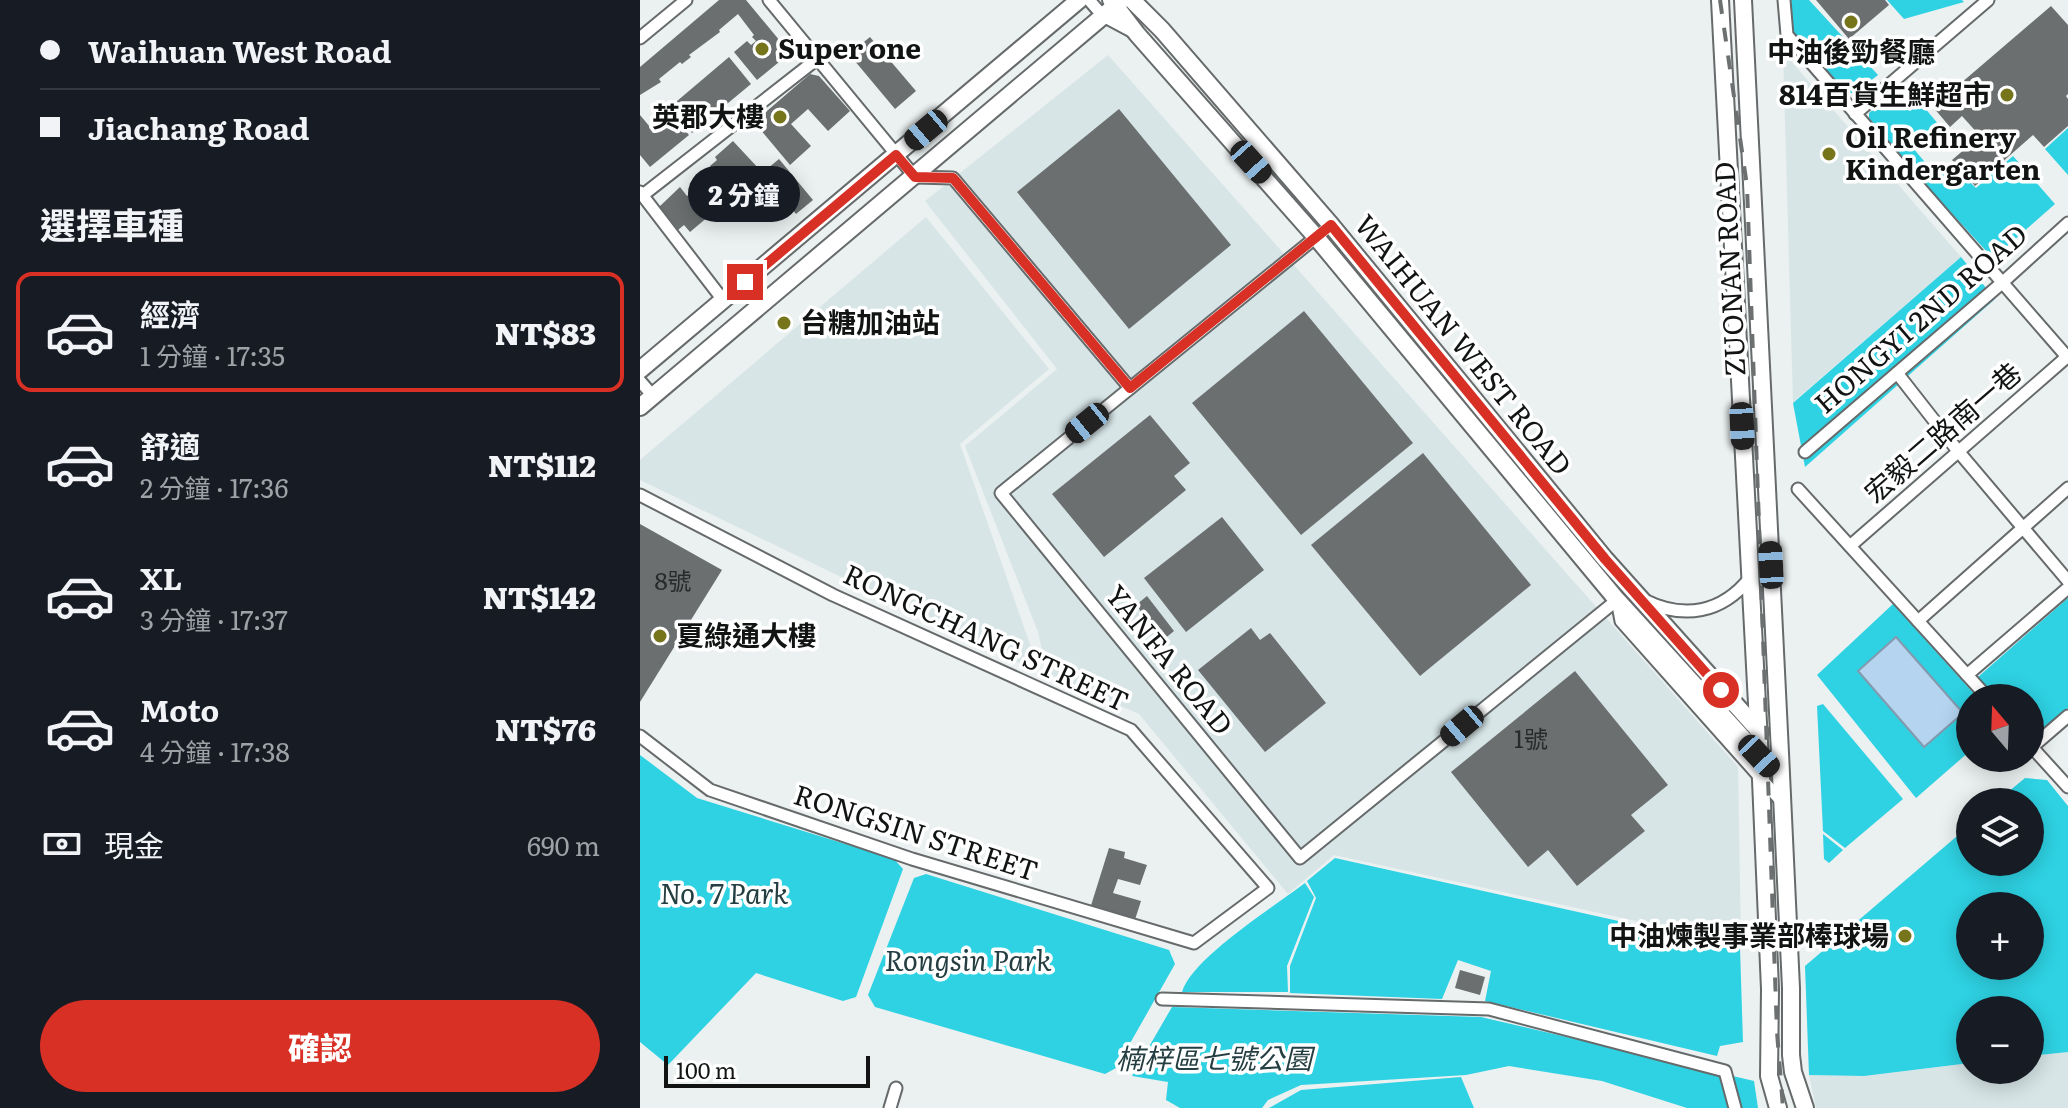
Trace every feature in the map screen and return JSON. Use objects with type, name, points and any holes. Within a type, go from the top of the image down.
[{"type":"street","points":[[640,38],[686,0]]},
{"type":"street","points":[[769,0],[915,177],[953,178],[1130,388],[1331,225]]},
{"type":"street","points":[[640,370],[1079,0]]},
{"type":"street","name":"WAIHUAN WEST ROAD","points":[[1089,0],[1117,4],[1152,19]]},
{"type":"street","name":"WAIHUAN WEST ROAD","points":[[1143,0],[1152,19],[1331,225],[1638,596],[1780,753]]},
{"type":"street","name":"ZUONAN ROAD","points":[[1720,0],[1761,780],[1770,989],[1769,1076],[1778,1108]]},
{"type":"street","name":"ZUONAN ROAD","points":[[1743,0],[1782,781],[1791,1055],[1793,1072],[1805,1108]]},
{"type":"street","points":[[1784,0],[1787,35],[2068,357]]},
{"type":"street","points":[[1855,114],[1988,0]]},
{"type":"street","points":[[640,381],[646,402],[1117,4]]},
{"type":"street","name":"WAIHUAN WEST ROAD","points":[[1117,4],[1137,34],[1316,237],[1617,600],[1782,781]]},
{"type":"street","points":[[723,300],[642,194],[817,59]]},
{"type":"street","name":"HONGYI 2ND ROAD","points":[[1805,452],[2068,223]]},
{"type":"street","name":"宏毅二路南一巷","points":[[1850,546],[2068,357]]},
{"type":"street","points":[[1897,373],[1958,451],[2068,581]]},
{"type":"street","name":"YANFA ROAD","points":[[1130,388],[1001,493],[1300,858],[1617,600]]},
{"type":"street","points":[[1918,621],[2068,488]]},
{"type":"street","points":[[1798,489],[1975,684]]},
{"type":"street","name":"RONGCHANG STREET","points":[[640,495],[833,595],[1131,730],[1268,888],[1194,943]]},
{"type":"street","points":[[1638,596],[1656,605],[1676,609],[1711,608],[1737,595],[1750,578]]},
{"type":"street","points":[[1967,675],[2068,588]]},
{"type":"street","name":"WAIHUAN WEST ROAD","points":[[1617,600],[1621,621],[1782,803]]},
{"type":"street","points":[[2044,735],[2068,716]]},
{"type":"street","name":"RONGSIN STREET","points":[[640,736],[710,790],[912,859],[1194,943]]},
{"type":"street","points":[[2044,760],[2068,787]]},
{"type":"street","points":[[1162,999],[1489,1009],[1725,1071],[1735,1108]]},
{"type":"street","points":[[890,1108],[896,1088]]},
{"type":"shaded area","name":"Oil Refinery Kindergarten","points":[[1783,52],[1961,257],[1793,402]]},
{"type":"shaded area","points":[[1108,55],[1738,767],[1741,944],[1334,855],[1288,894],[1139,714],[1047,673],[1038,632],[965,446],[1057,369],[925,201]]},
{"type":"shaded area","points":[[926,217],[1049,369],[960,444],[1040,673],[640,480],[640,460]]},
{"type":"shaded area","points":[[1896,637],[1956,705],[1956,719],[1924,747],[1858,671]]},
{"type":"shaded area","points":[[2068,1052],[2068,1108],[1816,1108],[1809,1075],[1864,1076],[1956,1065],[1956,1084],[2044,1084],[2044,1055]]},
{"type":"green space","points":[[1791,0],[1809,0],[1878,75],[1854,94],[1843,90],[1793,33]]},
{"type":"green space","points":[[1887,0],[1962,0],[1964,2],[1904,19]]},
{"type":"green space","points":[[1904,83],[1939,125],[1912,147],[1936,175],[1947,167],[1954,176],[1959,172],[1976,188],[2013,156],[2055,204],[1998,254],[1988,253],[1869,123],[1869,113]]},
{"type":"green space","points":[[2068,128],[2068,175],[2045,149]]},
{"type":"green space","points":[[1961,257],[1995,299],[1805,467],[1793,403]]},
{"type":"green space","points":[[2068,598],[2068,708],[2044,729],[2044,684],[1984,684],[1978,677]]},
{"type":"green space","points":[[1893,604],[1965,684],[1956,684],[1956,763],[1916,798],[1817,675]]},
{"type":"green space","points":[[1823,704],[1903,799],[1845,848],[1823,831],[1817,706]]},
{"type":"green space","name":"No. 7 Park","points":[[640,755],[697,798],[894,859],[903,869],[856,997],[843,1001],[756,973],[668,1065],[640,1042]]},
{"type":"green space","name":"中油煉製事業部棒球場","points":[[2025,778],[2047,780],[2068,806],[2068,1052],[2044,1055],[2044,996],[1956,996],[1956,1065],[1864,1076],[1809,1075],[1805,966],[1956,837],[1956,876],[2044,876],[2044,788],[2013,788]]},
{"type":"green space","points":[[1823,834],[1843,850],[1829,863],[1824,859]]},
{"type":"green space","points":[[1335,858],[1740,948],[1743,1042],[1720,1046],[1717,1056],[1485,1001],[1491,971],[1458,960],[1442,999],[1290,993],[1290,966],[1316,898],[1307,881]]},
{"type":"green space","name":"Rongsin Park","points":[[926,874],[1169,950],[1175,964],[1116,1068],[1105,1074],[875,1007],[868,995],[914,878]]},
{"type":"green space","points":[[1305,883],[1314,897],[1287,966],[1288,992],[1182,992],[1189,978],[1217,949]]},
{"type":"green space","name":"楠梓區七號公園","points":[[1172,1007],[1481,1017],[1754,1081],[1758,1108],[1687,1108],[1602,1081],[1509,1066],[1466,1075],[1301,1085],[1268,1100],[1262,1108],[1180,1108],[1166,1100],[1168,1082],[1132,1076]]},
{"type":"green space","points":[[1461,1077],[1474,1108],[1269,1108],[1301,1090]]},
{"type":"building","name":"Super one","points":[[719,0],[746,0],[790,53],[757,80],[734,52],[747,41],[751,45],[756,41],[738,14],[689,55],[691,57],[659,79],[661,82],[640,95],[640,67]]},
{"type":"building","name":"中油後勁餐廳","points":[[1816,0],[1885,0],[1889,5],[1849,39]]},
{"type":"building","name":"814百貨生鮮超市","points":[[2051,6],[2068,25],[2068,126],[2044,147],[2033,135],[1975,186],[1952,160],[1980,136],[1962,116],[1950,127],[1933,107]]},
{"type":"building","points":[[870,37],[916,91],[895,109],[849,54]]},
{"type":"building","name":"Super one","points":[[729,57],[751,84],[692,133],[670,107]]},
{"type":"building","name":"英郡大樓","points":[[810,74],[819,76],[850,111],[828,131],[808,109],[791,124],[811,146],[790,165],[754,122]]},
{"type":"building","points":[[1119,109],[1231,245],[1129,329],[1017,192]]},
{"type":"building","points":[[640,115],[655,133],[674,117],[689,135],[650,167],[640,155]]},
{"type":"building","points":[[733,141],[760,170],[764,167],[767,169],[779,159],[813,200],[796,214],[792,209],[777,221],[747,184],[690,232],[684,225],[678,230],[659,207],[680,187],[687,196],[716,173],[710,166],[717,160],[715,157]]},
{"type":"building","points":[[1304,311],[1413,443],[1301,535],[1192,403]]},
{"type":"building","points":[[1150,415],[1190,463],[1174,476],[1186,490],[1104,557],[1052,494]]},
{"type":"building","points":[[1423,453],[1531,585],[1420,676],[1311,545]]},
{"type":"building","points":[[1222,517],[1264,570],[1186,632],[1144,578]]},
{"type":"building","name":"夏綠通大樓","points":[[640,524],[722,570],[640,702]]},
{"type":"building","points":[[1147,596],[1174,631],[1163,640],[1136,605]]},
{"type":"building","points":[[1251,628],[1260,640],[1270,633],[1326,703],[1265,752],[1198,670]]},
{"type":"building","points":[[1575,671],[1668,785],[1631,815],[1645,831],[1577,886],[1548,850],[1528,867],[1451,772]]},
{"type":"building","points":[[1109,848],[1125,852],[1124,858],[1147,865],[1140,885],[1118,879],[1113,893],[1141,901],[1132,929],[1088,915]]},
{"type":"building","points":[[1460,970],[1485,977],[1480,995],[1455,988]]},
{"type":"railway","points":[[1720,0],[1747,186],[1777,1032],[1783,1108]]},
{"type":"place","name":"中油後勁餐廳","points":[[1851,22]]},
{"type":"place","name":"Super one","points":[[762,49]]},
{"type":"place","name":"814百貨生鮮超市","points":[[2007,95]]},
{"type":"place","name":"英郡大樓","points":[[780,117]]},
{"type":"place","name":"Oil Refinery Kindergarten","points":[[1829,154]]},
{"type":"place","name":"台糖加油站","points":[[784,323]]},
{"type":"place","name":"夏綠通大樓","points":[[660,636]]},
{"type":"place","name":"中油煉製事業部棒球場","points":[[1905,936]]},
{"type":"route","points":[[745,282],[896,155],[915,177],[953,178],[1130,388],[1331,225],[1605,559],[1721,690]]}]
